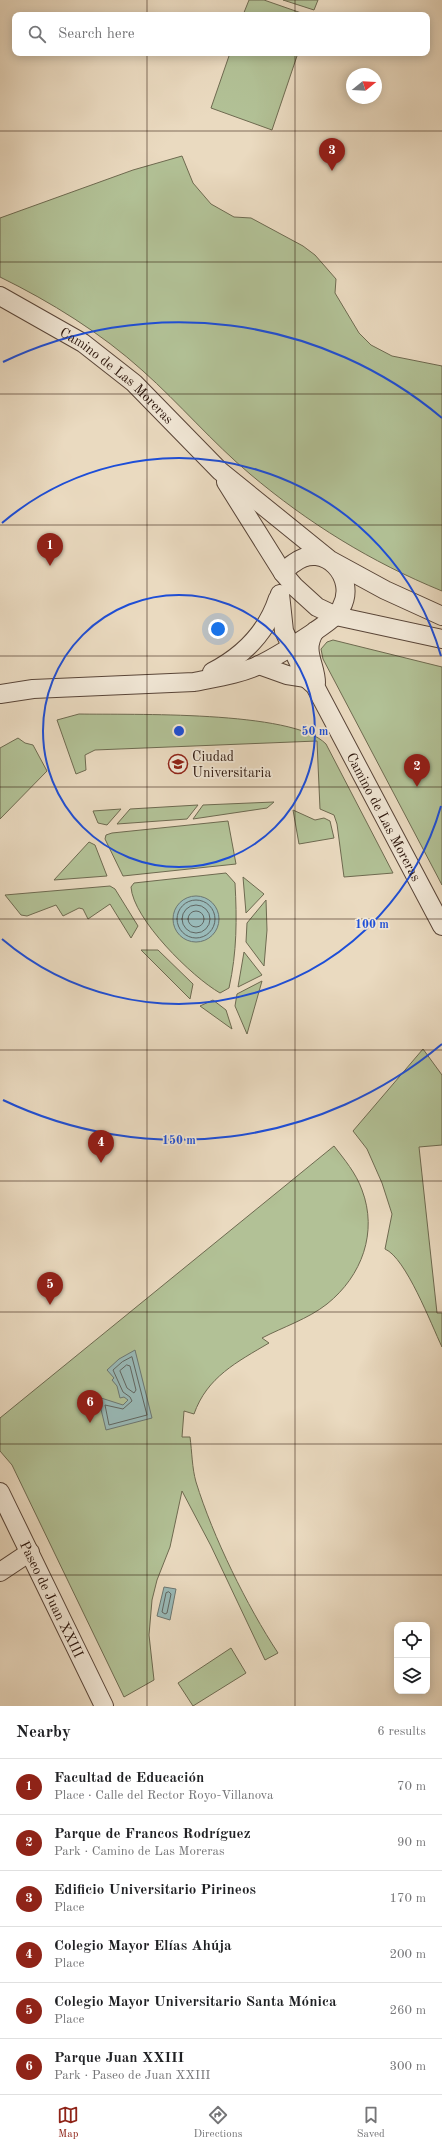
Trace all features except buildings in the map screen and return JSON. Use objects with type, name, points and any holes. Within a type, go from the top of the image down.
[{"type":"street","name":"Camino de Las Moreras","points":[[0,296],[83,343],[134,383],[220,471],[330,560]]},
{"type":"street","name":"Camino de Las Moreras","points":[[220,471],[283,573],[295,587],[318,607],[336,616],[442,639]]},
{"type":"street","points":[[194,682],[228,664],[251,644],[267,625],[280,594],[283,573],[294,562],[304,558],[317,556],[330,560],[385,590],[442,616]]},
{"type":"street","points":[[0,694],[33,689],[194,682],[220,677],[259,665],[291,648],[336,616],[342,607],[345,587],[343,577],[330,560]]},
{"type":"street","name":"Camino de Las Moreras","points":[[280,594],[284,630],[291,648],[311,682],[442,926]]},
{"type":"street","name":"Camino de Las Moreras","points":[[311,682],[316,676],[312,667],[310,652],[311,638],[315,631]]},
{"type":"street","points":[[259,665],[287,676],[311,682]]},
{"type":"street","name":"Paseo de Juan XXIII","points":[[0,1492],[104,1706]]},
{"type":"street","points":[[0,1572],[30,1552]]},
{"type":"green space","points":[[249,0],[264,0],[298,12],[244,12]]},
{"type":"green space","points":[[283,0],[318,0],[314,10]]},
{"type":"green space","points":[[229,56],[297,56],[272,130],[211,108]]},
{"type":"green space","points":[[182,156],[193,183],[211,204],[234,217],[251,218],[303,246],[315,255],[336,279],[335,293],[359,333],[371,345],[392,356],[442,366],[442,591],[416,580],[365,554],[294,509],[236,462],[157,384],[127,357],[75,319],[0,277],[0,218],[133,170]]},
{"type":"green space","points":[[333,640],[442,667],[442,885],[323,659],[321,649],[327,642]]},
{"type":"green space","points":[[79,714],[171,715],[247,720],[281,725],[308,733],[326,744],[393,873],[344,877],[337,824],[334,815],[320,809],[317,741],[95,750],[85,755],[86,770],[76,774],[57,720]]},
{"type":"green space","points":[[18,738],[25,743],[33,745],[47,771],[0,819],[0,748]]},
{"type":"green space","points":[[274,802],[267,808],[193,819],[203,805]]},
{"type":"green space","points":[[198,805],[187,819],[117,824],[130,809]]},
{"type":"green space","points":[[121,809],[107,825],[98,823],[93,811]]},
{"type":"green space","points":[[293,810],[315,820],[324,818],[330,821],[334,838],[299,844]]},
{"type":"green space","points":[[228,821],[236,864],[123,876],[105,839],[106,835],[112,833]]},
{"type":"green space","points":[[89,842],[95,845],[107,876],[54,880]]},
{"type":"green space","points":[[226,873],[235,883],[236,936],[234,961],[229,988],[220,993],[208,985],[180,961],[166,946],[142,915],[134,900],[131,887],[134,883]]},
{"type":"green space","points":[[243,877],[264,894],[246,913]]},
{"type":"green space","points":[[110,886],[115,889],[138,926],[131,938],[110,904],[88,919],[83,909],[79,908],[63,916],[56,905],[27,916],[21,915],[5,895]]},
{"type":"green space","points":[[266,900],[267,930],[264,966],[246,942],[247,923]]},
{"type":"green space","points":[[141,950],[158,950],[193,984],[190,999]]},
{"type":"green space","points":[[244,952],[262,975],[238,987]]},
{"type":"green space","points":[[262,981],[247,1034],[235,1006],[237,994]]},
{"type":"green space","points":[[213,1000],[226,1010],[232,1029],[200,1006]]},
{"type":"green space","points":[[423,1049],[442,1075],[442,1145],[419,1147],[437,1313],[442,1313],[442,1347],[425,1308],[409,1278],[393,1255],[385,1249],[392,1214],[382,1183],[367,1149],[353,1131]]},
{"type":"green space","points":[[334,1146],[350,1166],[362,1190],[367,1206],[367,1237],[364,1252],[358,1267],[339,1293],[327,1304],[304,1318],[262,1338],[269,1343],[235,1364],[215,1380],[200,1401],[194,1414],[184,1411],[182,1437],[190,1437],[195,1477],[203,1503],[221,1548],[243,1593],[278,1653],[265,1660],[211,1546],[182,1491],[170,1547],[157,1580],[152,1600],[149,1635],[154,1680],[124,1697],[12,1465],[0,1451],[0,1418]]},
{"type":"green space","points":[[231,1648],[246,1673],[193,1706],[178,1683]]},
{"type":"water","points":[[196,896],[209,900],[215,906],[219,919],[215,932],[209,938],[196,942],[183,938],[177,932],[173,919],[177,906],[183,900]]},
{"type":"water","points":[[135,1350],[152,1418],[106,1430],[98,1397],[123,1405],[128,1400],[124,1397],[120,1398],[117,1386],[112,1380],[114,1378],[107,1370],[119,1359]]},
{"type":"water","points":[[164,1587],[176,1589],[170,1620],[157,1616]]},
{"type":"place","name":"Edificio Universitario Pirineos","points":[[332,171]]},
{"type":"place","name":"Facultad de Educación","points":[[50,566]]},
{"type":"place","name":"Ciudad Universitaria","points":[[178,764]]},
{"type":"place","name":"Parque de Francos Rodríguez","points":[[417,787]]},
{"type":"place","name":"Colegio Mayor Elías Ahúja","points":[[101,1163]]},
{"type":"place","name":"Colegio Mayor Universitario Santa Mónica","points":[[50,1305]]},
{"type":"place","name":"Parque Juan XXIII","points":[[90,1423]]}]
